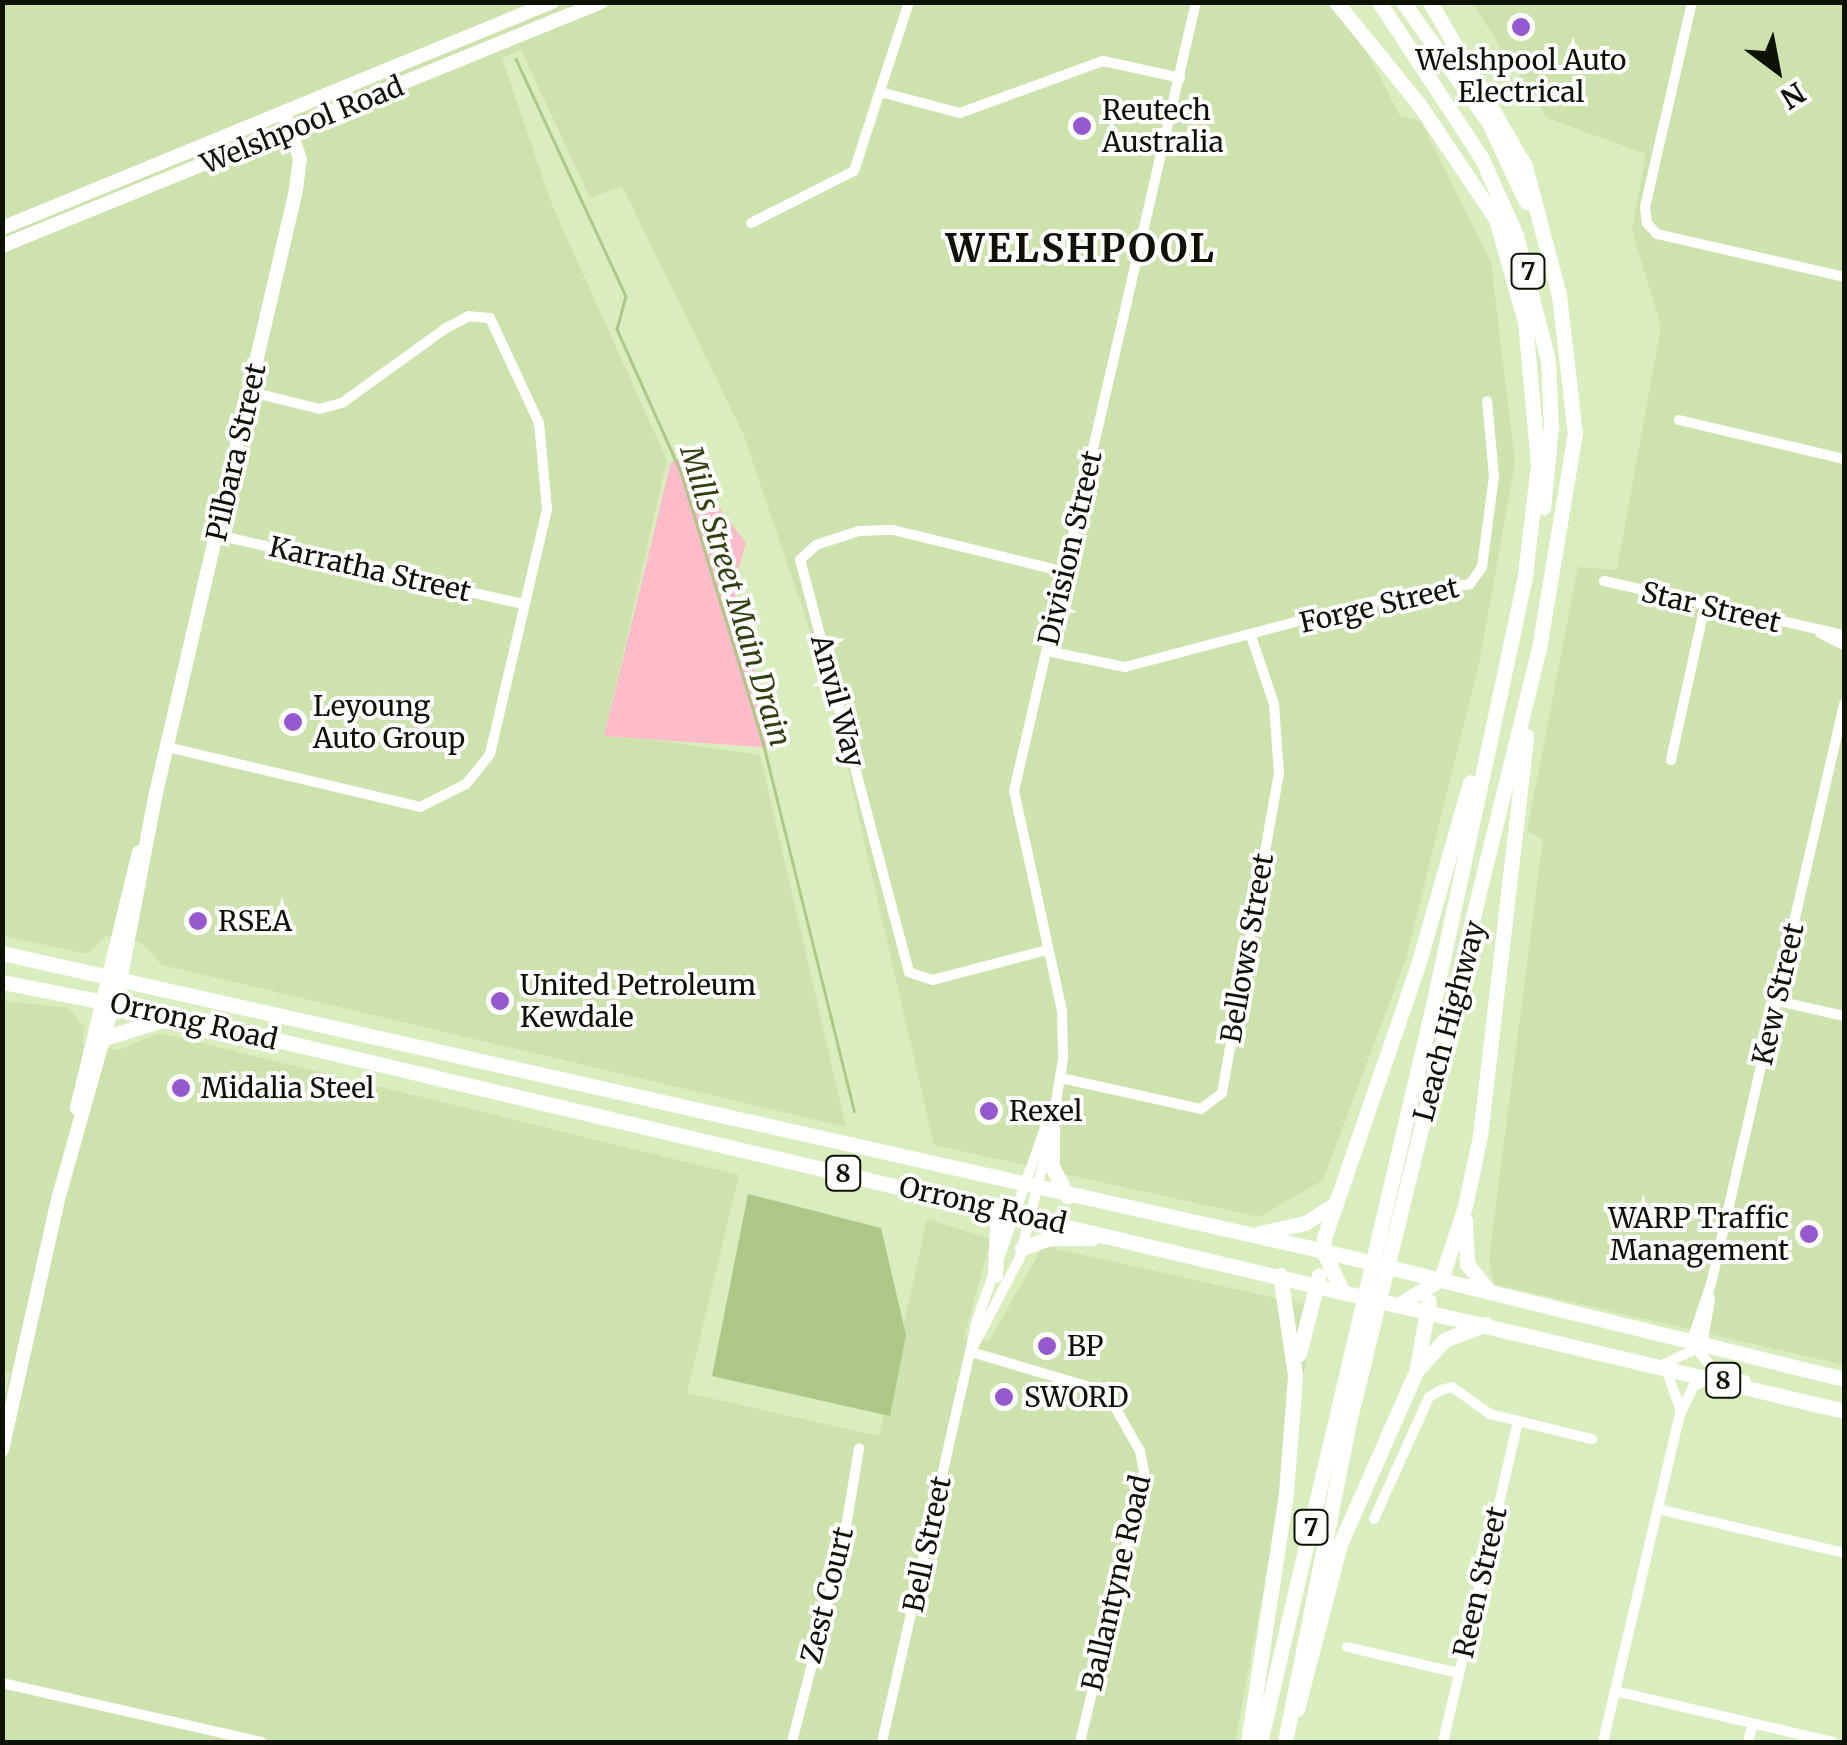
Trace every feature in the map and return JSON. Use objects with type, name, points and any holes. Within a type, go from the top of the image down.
[{"type":"highway","name":"7","points":[[1336,2],[1470,176],[1505,240],[1536,396],[1538,464],[1525,575]]},
{"type":"highway","name":"7","points":[[1379,2],[1486,166],[1535,292],[1551,427],[1548,480],[1525,575]]},
{"type":"highway","name":"7","points":[[1403,2],[1489,123],[1531,212],[1559,295]]},
{"type":"highway","name":"7","points":[[1430,2],[1525,166],[1559,295]]},
{"type":"highway","name":"Leach Highway","points":[[1260,1742],[1539,648],[1575,434],[1559,295]]},
{"type":"highway","name":"Leach Highway","points":[[1385,1244],[1525,575]]},
{"type":"highway","points":[[1398,1303],[1428,1293],[1441,1279],[1465,1206],[1480,1136],[1539,648]]},
{"type":"highway","points":[[1294,1375],[1314,1284],[1325,1259],[1334,1205],[1418,966],[1500,680]]},
{"type":"highway","name":"Orrong Road","points":[[2,952],[1067,1196],[1254,1235],[1325,1259]]},
{"type":"highway","name":"Orrong Road","points":[[2,982],[176,1016],[1664,1364],[1844,1411]]},
{"type":"highway","points":[[107,1037],[176,1016]]},
{"type":"highway","points":[[1052,1130],[1052,1166],[1067,1196]]},
{"type":"highway","points":[[1254,1235],[1304,1224],[1334,1205]]},
{"type":"highway","points":[[1465,1206],[1467,1264],[1489,1291]]},
{"type":"highway","points":[[988,1207],[996,1224],[996,1275]]},
{"type":"highway","points":[[1022,1248],[1067,1237],[1136,1241]]},
{"type":"highway","name":"8","points":[[1325,1259],[1353,1258],[1696,1346],[1844,1379]]},
{"type":"highway","points":[[1325,1259],[1342,1290]]},
{"type":"highway","points":[[1286,1742],[1340,1544],[1416,1372],[1430,1311],[1428,1293],[1406,1271]]},
{"type":"highway","points":[[1248,1742],[1286,1493],[1294,1375],[1288,1293],[1280,1275]]},
{"type":"highway","name":"Leach Highway","points":[[1286,1742],[1368,1314]]},
{"type":"highway","points":[[1416,1372],[1444,1340],[1486,1324]]},
{"type":"main road","name":"Welshpool Road","points":[[2,246],[602,2]]},
{"type":"main road","name":"Welshpool Road","points":[[2,228],[544,4]]},
{"type":"main road","name":"Pilbara Street","points":[[2,1450],[300,170],[292,130],[284,113]]},
{"type":"main road","name":"Pilbara Street","points":[[59,1196],[107,1037],[109,1001]]},
{"type":"street","points":[[751,223],[854,172],[884,94],[908,2]]},
{"type":"street","name":"Division Street","points":[[1031,1187],[1061,1078],[1062,1011],[1014,792],[1196,2]]},
{"type":"street","points":[[1692,2],[1645,206],[1647,223],[1657,234],[1844,277]]},
{"type":"street","points":[[544,4],[550,24]]},
{"type":"street","points":[[884,94],[960,113],[1103,61],[1180,78]]},
{"type":"street","points":[[166,747],[434,805],[481,771],[490,754],[547,509],[539,422],[490,318],[468,316],[446,328],[342,403],[320,409],[251,392]]},
{"type":"street","name":"Forge Street","points":[[1046,651],[1125,666],[1394,596],[1470,584],[1486,548],[1494,476],[1487,401]]},
{"type":"street","points":[[1679,420],[1844,459]]},
{"type":"street","name":"Anvil Way","points":[[1047,950],[933,980],[909,972],[800,560],[816,545],[859,530],[892,530],[1065,572]]},
{"type":"street","name":"Karratha Street","points":[[217,535],[524,604]]},
{"type":"street","name":"Star Street","points":[[1604,581],[1844,635]]},
{"type":"street","points":[[1671,760],[1706,605]]},
{"type":"street","name":"Star Street","points":[[1819,632],[1844,645]]},
{"type":"street","name":"Bellows Street","points":[[1061,1078],[1201,1109],[1222,1093],[1279,774],[1274,704],[1251,636]]},
{"type":"street","name":"Kew Street","points":[[1696,1346],[1844,704]]},
{"type":"street","points":[[1777,1001],[1844,1016]]},
{"type":"street","name":"Division Street","points":[[1031,1187],[1052,1130],[1057,1096]]},
{"type":"street","points":[[1025,1215],[1031,1187]]},
{"type":"street","name":"Bell Street","points":[[972,1350],[1022,1248],[1025,1215]]},
{"type":"street","name":"Bell Street","points":[[882,1742],[972,1350],[996,1275],[1025,1215]]},
{"type":"street","points":[[1680,1414],[1679,1393],[1664,1364],[1696,1346],[1725,1374],[1799,1399]]},
{"type":"street","name":"Ballantyne Road","points":[[972,1350],[1096,1389],[1112,1402],[1140,1451],[1144,1472],[1080,1742]]},
{"type":"street","points":[[1602,1742],[1680,1414],[1692,1387],[1712,1377]]},
{"type":"street","points":[[1374,1519],[1429,1397],[1452,1387],[1480,1410],[1592,1438]]},
{"type":"street","name":"Reen Street","points":[[1443,1742],[1518,1422]]},
{"type":"street","name":"Zest Court","points":[[792,1742],[844,1539],[860,1448]]},
{"type":"street","points":[[1658,1509],[1844,1553]]},
{"type":"street","points":[[1347,1648],[1459,1674]]},
{"type":"street","points":[[2,1683],[261,1742]]},
{"type":"street","points":[[1615,1691],[1832,1742]]},
{"type":"street","points":[[1748,1742],[1753,1724]]},
{"type":"shaded area","points":[[3,3],[1327,3],[1359,36],[1400,116],[1421,121],[1491,262],[1515,463],[1480,659],[1406,959],[1323,1180],[1259,1217],[934,1145],[828,684],[743,433],[622,186],[590,198],[521,50],[502,58],[552,205],[667,460],[605,733],[760,755],[846,1127],[162,965],[140,942],[106,936],[88,954],[3,936]]},
{"type":"shaded area","points":[[1472,3],[1844,3],[1844,1365],[1494,1284],[1489,1259],[1543,839],[1527,831],[1578,567],[1617,570],[1661,326],[1632,230],[1646,154],[1547,118]]},
{"type":"shaded area","points":[[682,458],[746,543],[733,586],[774,748],[604,736],[671,462]]},
{"type":"shaded area","points":[[3,1001],[69,1008],[84,1027],[83,1043],[119,1050],[160,1033],[739,1175],[687,1393],[879,1436],[927,1219],[991,1239],[964,1337],[989,1341],[1043,1246],[1316,1307],[1235,1742],[3,1742],[2,1406],[10,1373],[3,1371]]},
{"type":"shaded area","points":[[748,1194],[881,1228],[906,1335],[890,1416],[712,1376]]},
{"type":"waterway","name":"Mills Street Main Drain","points":[[516,59],[626,296],[617,329],[681,472],[763,742],[854,1111]]},
{"type":"place","name":"Welshpool Auto Electrical","points":[[1521,27]]},
{"type":"place","name":"Reutech Australia","points":[[1082,126]]},
{"type":"place","name":"Leyoung Auto Group","points":[[293,722]]},
{"type":"place","name":"RSEA","points":[[198,921]]},
{"type":"place","name":"United Petroleum Kewdale","points":[[500,1001]]},
{"type":"place","name":"Midalia Steel","points":[[181,1088]]},
{"type":"place","name":"Rexel","points":[[989,1111]]},
{"type":"place","name":"WARP Traffic Management","points":[[1809,1234]]},
{"type":"place","name":"BP","points":[[1047,1346]]},
{"type":"place","name":"SWORD","points":[[1004,1397]]},
{"type":"district","name":"WELSHPOOL","points":[[1081,249]]}]
